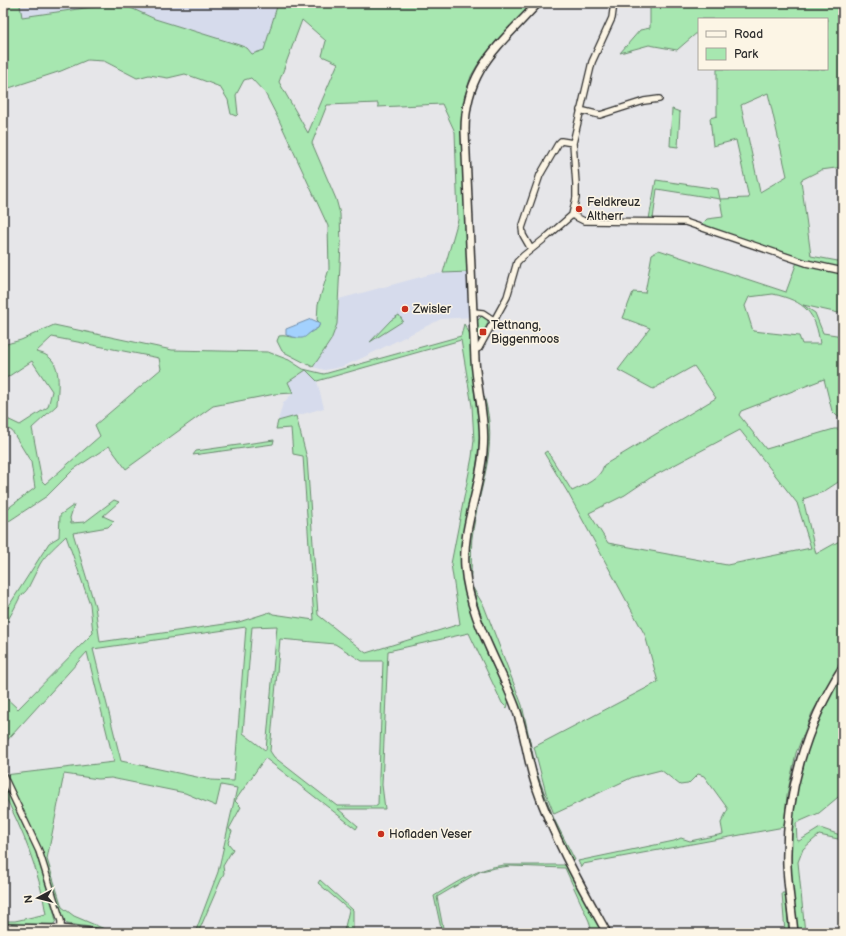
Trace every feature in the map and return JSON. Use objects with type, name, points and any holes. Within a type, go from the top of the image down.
[{"type":"main road","points":[[538,3],[486,60],[476,75],[468,97],[465,132],[475,350],[477,384],[483,418],[484,441],[482,463],[465,547],[465,567],[469,588],[489,648],[516,708],[541,800],[565,852],[607,933]]},
{"type":"main road","points":[[794,933],[787,850],[793,790],[810,730],[827,693],[843,667]]},
{"type":"main road","points":[[3,928],[61,929],[97,933]]},
{"type":"street","points":[[475,350],[479,348],[495,321],[508,294],[517,262],[572,215],[575,202],[576,184],[572,143],[592,62],[612,18],[614,3]]},
{"type":"street","points":[[580,110],[600,115],[644,101],[659,99]]},
{"type":"street","points":[[531,249],[523,235],[522,228],[540,175],[561,141],[572,143]]},
{"type":"street","points":[[572,215],[584,221],[685,222],[806,263],[843,271]]},
{"type":"street","points":[[474,312],[483,313],[495,321]]},
{"type":"street","points":[[3,775],[39,851],[61,922],[61,929]]},
{"type":"shaded area","points":[[21,3],[117,3],[21,17]]},
{"type":"shaded area","points":[[120,3],[278,3],[264,50],[252,54],[247,48],[155,19]]},
{"type":"shaded area","points":[[469,272],[472,317],[441,319],[341,367],[325,370],[313,367],[331,340],[337,324],[339,299],[432,274]]},
{"type":"shaded area","points":[[307,370],[317,381],[324,408],[278,421],[283,403],[293,393],[288,382]]},
{"type":"green space","points":[[3,3],[21,3],[22,17],[120,3],[155,19],[247,48],[252,54],[264,50],[278,3],[477,3],[480,6],[483,3],[533,3],[478,64],[471,76],[465,95],[461,128],[469,272],[443,273],[458,220],[455,132],[442,104],[378,107],[378,103],[327,105],[312,143],[336,199],[340,214],[341,245],[337,324],[331,340],[313,367],[282,351],[277,341],[279,336],[300,337],[318,328],[320,323],[317,320],[318,304],[329,269],[328,226],[265,93],[251,78],[244,80],[236,95],[238,114],[236,116],[231,114],[228,100],[220,87],[185,74],[168,78],[149,75],[137,78],[104,61],[87,60],[61,71],[3,90]],"holes":[[[302,20],[326,41],[322,56],[338,63],[308,133],[279,82]]]},
{"type":"green space","points":[[650,3],[843,3],[843,167],[821,170],[801,180],[811,256],[843,262],[843,269],[800,259],[701,225],[707,219],[723,217],[720,199],[749,198],[736,140],[713,146],[710,118],[717,116],[717,70],[828,70],[828,18],[698,18],[698,32],[677,50],[649,45],[620,53],[640,30],[650,28]],"holes":[[[768,93],[787,176],[760,192],[741,105]]]},
{"type":"green space","points":[[672,109],[680,112],[678,147],[670,146]]},
{"type":"green space","points":[[656,180],[718,189],[720,199],[657,189],[653,219],[649,219]]},
{"type":"green space","points":[[659,250],[786,292],[797,262],[843,272],[843,314],[803,305],[815,313],[823,333],[843,336],[843,416],[837,416],[832,411],[824,379],[741,411],[739,415],[766,449],[834,429],[843,429],[843,479],[823,492],[803,499],[816,554],[843,539],[843,660],[812,713],[796,753],[787,795],[784,827],[583,864],[581,867],[578,861],[674,841],[681,838],[690,841],[723,834],[721,823],[728,809],[704,776],[698,774],[688,784],[680,785],[661,770],[633,777],[554,814],[546,793],[534,747],[658,682],[645,635],[568,493],[544,453],[547,451],[572,491],[599,475],[604,465],[716,398],[694,366],[653,389],[618,370],[650,328],[623,318],[633,292],[645,293],[652,254]],"holes":[[[773,294],[793,300],[807,310],[812,316],[820,344],[802,344],[799,336],[753,331],[745,306],[749,297]],[[740,430],[797,503],[811,548],[727,565],[608,543],[589,513],[625,495],[650,478]]]},
{"type":"green space","points":[[399,315],[403,321],[370,342],[391,320]]},
{"type":"green space","points":[[482,316],[487,318],[488,323],[479,340],[477,321]]},
{"type":"green space","points":[[464,324],[470,334],[474,390],[480,433],[477,463],[464,534],[461,564],[477,625],[487,654],[509,700],[507,708],[502,703],[469,633],[388,651],[382,785],[385,809],[338,809],[358,826],[356,829],[265,758],[235,801],[241,807],[229,829],[232,831],[228,843],[233,849],[223,866],[224,873],[198,933],[195,933],[218,872],[237,788],[221,785],[216,806],[185,793],[111,778],[98,779],[64,774],[47,859],[62,907],[74,916],[114,933],[99,928],[67,924],[58,909],[45,861],[38,843],[5,775],[114,762],[87,652],[3,745],[3,695],[18,709],[93,633],[90,604],[66,536],[40,564],[28,588],[20,597],[3,627],[3,615],[49,543],[59,537],[60,515],[74,505],[70,518],[71,523],[85,522],[114,500],[119,502],[103,516],[114,521],[108,527],[73,533],[95,606],[100,642],[239,622],[270,612],[273,614],[314,620],[303,456],[293,454],[291,428],[276,429],[278,421],[296,416],[307,458],[318,615],[366,653],[460,624],[451,564],[472,457],[474,440],[472,406],[461,340],[317,381],[306,370],[288,382],[293,393],[275,394],[213,406],[126,469],[109,446],[74,469],[47,496],[3,525],[3,512],[35,488],[31,462],[12,431],[3,426],[3,417],[20,425],[48,407],[52,391],[32,361],[3,380],[3,345],[21,340],[54,325],[172,350],[268,352],[289,360],[303,369],[324,374],[461,336]],"holes":[[[52,337],[159,358],[161,369],[95,425],[100,436],[45,484],[42,481],[32,428],[57,405],[58,380],[55,365],[51,359],[36,352]],[[277,626],[266,750],[243,733],[252,627]],[[246,627],[234,781],[211,780],[121,761],[93,649]],[[280,639],[335,644],[362,661],[383,661],[377,806],[337,806],[274,757],[270,751]]]},
{"type":"green space","points":[[484,396],[490,434],[489,451],[472,538],[470,580],[468,563],[469,547],[484,464],[486,442]]},
{"type":"green space","points":[[274,440],[273,444],[193,455],[196,451]]},
{"type":"green space","points":[[473,588],[484,606],[522,705],[533,761],[485,631]]},
{"type":"green space","points":[[843,674],[843,793],[819,813],[796,823],[797,840],[799,841],[820,828],[843,836],[843,840],[819,835],[803,849],[798,862],[805,933],[798,933],[792,887],[791,860],[794,811],[798,787],[811,740],[820,717],[830,695]]},
{"type":"green space","points":[[535,768],[554,819],[575,860],[572,861],[548,811]]},
{"type":"green space","points":[[3,783],[35,850],[54,912],[56,921],[53,925],[3,925],[3,921],[15,921],[46,914],[35,866],[24,836],[3,792]]},
{"type":"green space","points":[[504,865],[568,865],[603,933],[592,933],[589,921],[565,868],[510,866],[481,871],[437,897],[444,933],[442,933],[434,896],[476,872]]},
{"type":"green space","points":[[320,880],[353,910],[353,933],[345,933],[344,931],[349,910],[318,883]]},
{"type":"green space","points":[[782,893],[785,893],[789,933],[785,933]]},
{"type":"water","points":[[311,319],[320,323],[318,328],[305,337],[299,338],[286,335],[286,329]]},
{"type":"place","name":"Feldkreuz Altherr","points":[[579,209]]},
{"type":"place","name":"Zwisler","points":[[405,309]]},
{"type":"place","name":"Tettnang, Biggenmoos","points":[[483,332]]},
{"type":"place","name":"Hofladen Veser","points":[[381,834]]}]
